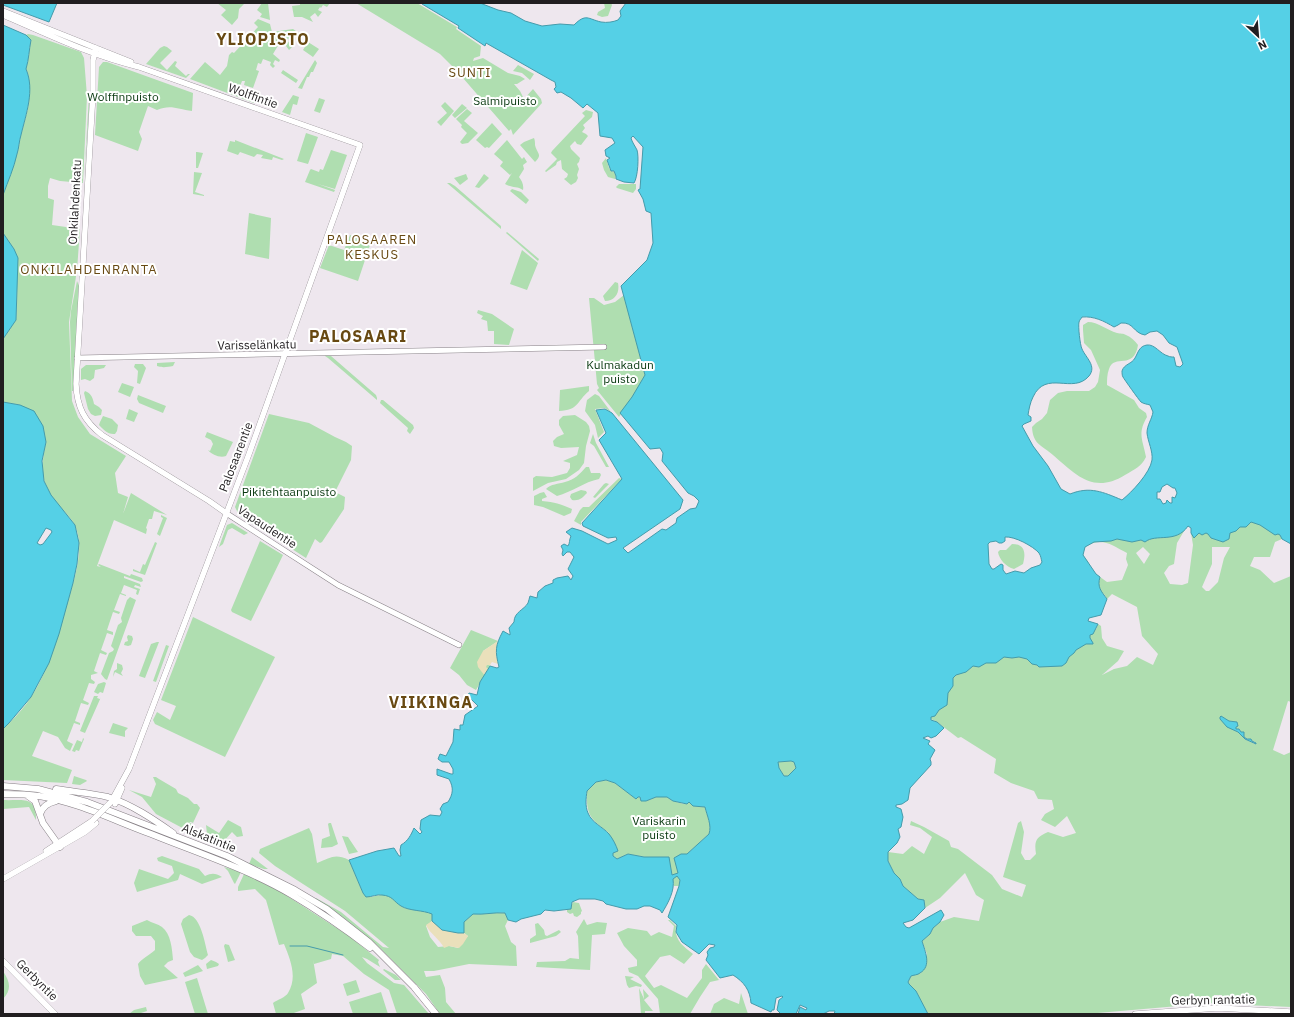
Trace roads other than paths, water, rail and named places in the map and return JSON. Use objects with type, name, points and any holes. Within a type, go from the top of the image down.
[{"type":"main road","name":"Wolffintie","points":[[3,11],[95,50]]},
{"type":"main road","name":"Wolffintie","points":[[3,15],[138,66],[360,145]]},
{"type":"main road","name":"Onkilahdenkatu","points":[[77,358],[93,93],[93,60],[95,50]]},
{"type":"main road","name":"Palosaarentie","points":[[3,878],[58,845],[85,832],[115,800],[120,790],[249,454],[360,145]]},
{"type":"main road","name":"Vapaudentie","points":[[77,358],[77,399],[83,414],[94,429],[226,513]]},
{"type":"main road","name":"Alskatintie","points":[[3,786],[29,787],[86,802],[227,856],[295,890],[327,909],[369,942],[414,988],[436,1014]]},
{"type":"main road","points":[[29,787],[89,793],[115,800],[134,809],[183,839]]},
{"type":"main road","name":"Alskatintie","points":[[3,794],[39,796],[59,800],[211,857],[292,895],[323,914],[384,958]]},
{"type":"main road","points":[[27,795],[35,802],[44,823],[58,845]]},
{"type":"main road","points":[[40,814],[44,806],[59,800]]},
{"type":"main road","name":"Gerbyntie","points":[[3,961],[55,1014]]},
{"type":"main road","name":"Gerbyn rantatie","points":[[1135,1014],[1218,1008],[1291,1012]]},
{"type":"street","name":"Varisselänkatu","points":[[77,358],[604,347]]},
{"type":"street","name":"Vapaudentie","points":[[226,513],[338,585],[459,645]]},
{"type":"water","points":[[3,3],[57,3],[49,22],[3,5]]},
{"type":"water","points":[[480,3],[511,13],[525,21],[542,26],[560,24],[574,25],[584,18],[590,18],[603,22],[618,20],[621,16],[620,11],[626,3],[1291,3],[1291,544],[1282,539],[1280,535],[1275,535],[1260,525],[1251,522],[1246,527],[1240,527],[1236,531],[1230,533],[1229,539],[1223,542],[1211,538],[1206,533],[1202,535],[1199,533],[1194,538],[1191,533],[1191,528],[1188,526],[1178,535],[1150,539],[1145,542],[1141,540],[1132,542],[1117,539],[1111,541],[1094,542],[1085,547],[1083,555],[1096,574],[1100,577],[1099,586],[1107,599],[1101,615],[1089,618],[1088,621],[1098,624],[1093,634],[1090,635],[1093,644],[1086,644],[1076,650],[1062,666],[1039,667],[1032,664],[1027,659],[1019,657],[1004,657],[996,663],[986,663],[979,667],[973,666],[966,672],[956,675],[953,678],[953,686],[948,693],[947,705],[939,710],[935,716],[931,717],[931,720],[937,722],[944,728],[936,736],[931,738],[928,736],[923,738],[930,741],[928,744],[935,750],[930,759],[931,765],[910,788],[908,800],[902,804],[896,805],[896,807],[901,809],[903,817],[901,827],[898,829],[900,837],[897,843],[888,852],[888,861],[903,886],[918,899],[924,900],[925,908],[913,920],[903,923],[906,927],[909,928],[941,910],[944,915],[930,934],[922,941],[927,958],[924,970],[919,974],[911,976],[908,982],[916,991],[928,1014],[834,1014],[835,1011],[829,1011],[823,1014],[798,1014],[800,1007],[806,1010],[807,1008],[800,1005],[796,1014],[781,1014],[777,1010],[779,1000],[783,997],[782,996],[776,998],[774,1010],[771,1012],[751,1003],[748,990],[740,980],[733,975],[720,978],[706,960],[708,955],[707,952],[715,945],[709,944],[699,954],[682,942],[676,932],[677,925],[668,917],[679,886],[680,880],[677,876],[673,879],[672,892],[662,913],[660,910],[650,906],[644,906],[637,909],[626,909],[606,904],[603,901],[595,899],[579,899],[572,902],[571,909],[554,911],[545,910],[541,914],[521,919],[516,922],[508,920],[505,913],[473,914],[464,922],[464,933],[442,930],[432,921],[432,914],[404,908],[388,896],[380,895],[366,897],[363,893],[349,860],[377,851],[394,848],[399,856],[401,856],[401,845],[406,842],[414,828],[420,834],[422,832],[420,829],[421,820],[430,815],[440,816],[442,812],[440,809],[443,804],[448,802],[450,799],[452,794],[451,782],[449,779],[437,775],[437,769],[453,774],[453,769],[449,762],[442,762],[438,759],[440,754],[446,756],[453,742],[454,729],[460,730],[460,725],[463,725],[465,715],[478,706],[468,696],[469,693],[477,695],[480,682],[490,666],[497,668],[499,667],[496,649],[503,631],[510,635],[509,628],[514,622],[517,613],[528,603],[530,596],[537,598],[538,592],[545,586],[553,583],[553,580],[557,578],[568,576],[571,580],[573,576],[568,569],[574,557],[570,552],[567,552],[563,556],[561,546],[564,544],[568,546],[569,544],[571,536],[566,532],[572,528],[582,531],[608,544],[617,540],[616,537],[608,538],[583,526],[582,523],[622,479],[599,440],[606,433],[596,410],[605,409],[612,413],[683,500],[680,509],[623,548],[628,553],[662,529],[666,530],[676,523],[677,518],[690,509],[696,508],[699,501],[688,493],[662,461],[663,453],[660,448],[650,449],[620,413],[632,397],[645,375],[621,286],[647,260],[653,243],[651,213],[646,211],[643,199],[638,190],[640,189],[643,147],[633,136],[631,138],[637,150],[638,157],[637,172],[634,183],[616,179],[614,171],[611,171],[607,160],[610,158],[606,156],[605,150],[615,143],[612,138],[600,136],[598,113],[587,104],[583,108],[561,92],[557,93],[554,89],[556,87],[555,82],[486,43],[485,46],[458,28],[459,26],[422,4]],"holes":[[[1082,317],[1095,318],[1114,327],[1121,323],[1125,323],[1129,324],[1138,332],[1145,335],[1150,332],[1157,331],[1163,335],[1169,343],[1177,347],[1183,364],[1180,367],[1176,366],[1174,357],[1165,355],[1153,346],[1147,345],[1140,348],[1134,360],[1126,365],[1122,371],[1122,376],[1141,402],[1150,405],[1153,412],[1147,433],[1152,453],[1151,465],[1140,482],[1122,500],[1096,491],[1084,490],[1070,494],[1061,489],[1022,426],[1031,421],[1031,417],[1028,415],[1033,397],[1038,389],[1052,383],[1068,384],[1083,381],[1089,376],[1092,369],[1090,362],[1082,349],[1079,321]],[[1167,484],[1175,488],[1177,493],[1175,498],[1172,497],[1172,503],[1167,500],[1166,503],[1163,504],[1160,499],[1157,499],[1157,492],[1160,492],[1162,487]],[[1005,537],[1009,537],[1028,545],[1039,553],[1042,562],[1040,565],[1031,568],[1024,573],[1015,571],[1006,574],[1003,570],[1003,565],[1001,564],[992,569],[989,564],[988,544],[990,542],[996,541],[1002,543],[1005,541]],[[791,761],[794,762],[796,768],[788,776],[784,776],[779,768],[778,762]],[[606,780],[615,783],[636,799],[640,797],[641,801],[646,801],[656,797],[667,797],[673,801],[687,804],[689,802],[693,806],[705,807],[710,824],[709,834],[687,854],[681,854],[674,858],[678,873],[672,875],[669,857],[644,857],[628,854],[617,859],[613,856],[613,853],[618,851],[612,838],[607,831],[592,820],[588,813],[586,805],[587,791],[596,782]]]},
{"type":"water","points":[[3,25],[26,35],[31,40],[26,69],[30,85],[29,102],[16,159],[3,195]]},
{"type":"water","points":[[3,233],[14,249],[18,258],[16,320],[3,339]]},
{"type":"water","points":[[3,402],[20,405],[34,411],[43,426],[46,442],[42,461],[44,481],[51,495],[75,525],[79,543],[73,583],[59,634],[49,663],[31,697],[3,729]],"holes":[[[46,528],[52,532],[43,544],[40,545],[37,543]]]},
{"type":"water","points":[[1221,716],[1229,721],[1237,722],[1238,726],[1236,729],[1244,732],[1244,737],[1251,739],[1256,744],[1245,739],[1238,732],[1227,727],[1220,719]]},
{"type":"waterway","points":[[290,946],[307,946],[343,955]]},
{"type":"district","name":"YLIOPISTO","points":[[263,39]]},
{"type":"district","name":"SUNTI","points":[[470,72]]},
{"type":"district","name":"PALOSAAREN KESKUS","points":[[372,246]]},
{"type":"district","name":"ONKILAHDENRANTA","points":[[89,269]]},
{"type":"district","name":"PALOSAARI","points":[[358,336]]},
{"type":"district","name":"VIIKINGA","points":[[431,702]]},
{"type":"park label","name":"Wolffinpuisto","points":[[123,97]]},
{"type":"park label","name":"Salmipuisto","points":[[505,101]]},
{"type":"park label","name":"Kulmakadun puisto","points":[[620,372]]},
{"type":"park label","name":"Pikitehtaanpuisto","points":[[289,492]]},
{"type":"park label","name":"Variskarin puisto","points":[[659,828]]}]
